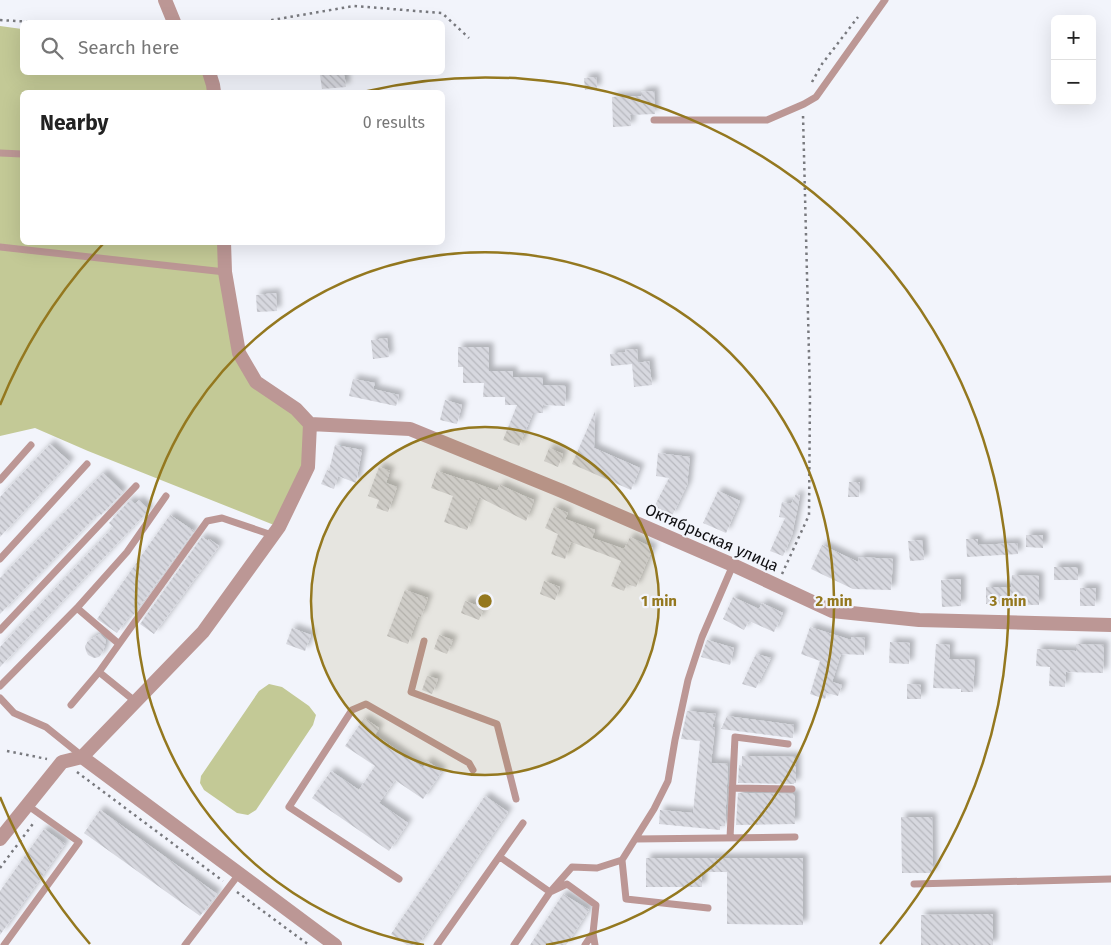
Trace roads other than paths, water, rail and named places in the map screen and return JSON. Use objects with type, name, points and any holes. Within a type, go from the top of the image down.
[{"type":"street","points":[[165,0],[173,20]]},
{"type":"street","points":[[210,75],[214,90]]},
{"type":"street","points":[[0,840],[62,762],[82,757],[203,632],[278,527],[308,467],[310,424],[296,409],[256,382],[238,352],[225,272],[224,245]]},
{"type":"street","name":"Октябрьская улица","points":[[310,424],[410,430],[562,491],[733,565],[832,611],[919,620],[1111,625]]},
{"type":"street","points":[[82,757],[336,945]]},
{"type":"lane","points":[[654,120],[767,120],[804,104],[816,97],[884,0]]},
{"type":"lane","points":[[0,153],[20,154]]},
{"type":"lane","points":[[0,247],[225,272]]},
{"type":"lane","points":[[0,480],[31,445]]},
{"type":"lane","points":[[0,559],[87,464]]},
{"type":"lane","points":[[0,630],[136,486]]},
{"type":"lane","points":[[0,686],[78,608],[127,552],[166,496]]},
{"type":"lane","points":[[71,705],[99,672],[207,521],[222,518],[272,536]]},
{"type":"lane","points":[[514,945],[550,892],[572,867],[597,868],[622,860],[654,809],[668,781],[675,740],[691,672],[702,637],[733,565]]},
{"type":"lane","points":[[78,608],[119,644]]},
{"type":"lane","points":[[424,641],[410,692],[497,724],[516,798]]},
{"type":"lane","points":[[99,672],[136,702]]},
{"type":"lane","points":[[0,698],[14,713],[46,727],[82,757]]},
{"type":"lane","points":[[399,879],[290,807],[352,710],[366,704],[469,763],[473,770]]},
{"type":"lane","points":[[730,838],[735,737],[788,744]]},
{"type":"lane","points":[[732,788],[792,789]]},
{"type":"lane","points":[[4,945],[79,842],[27,805]]},
{"type":"lane","points":[[437,945],[523,823]]},
{"type":"lane","points":[[636,839],[795,837]]},
{"type":"lane","points":[[500,857],[550,892]]},
{"type":"lane","points":[[622,860],[626,899],[708,908]]},
{"type":"lane","points":[[185,945],[239,874]]},
{"type":"lane","points":[[914,884],[1111,879]]},
{"type":"lane","points":[[550,892],[567,884],[596,905],[593,933],[595,945]]},
{"type":"lane","points":[[585,945],[593,933]]}]
